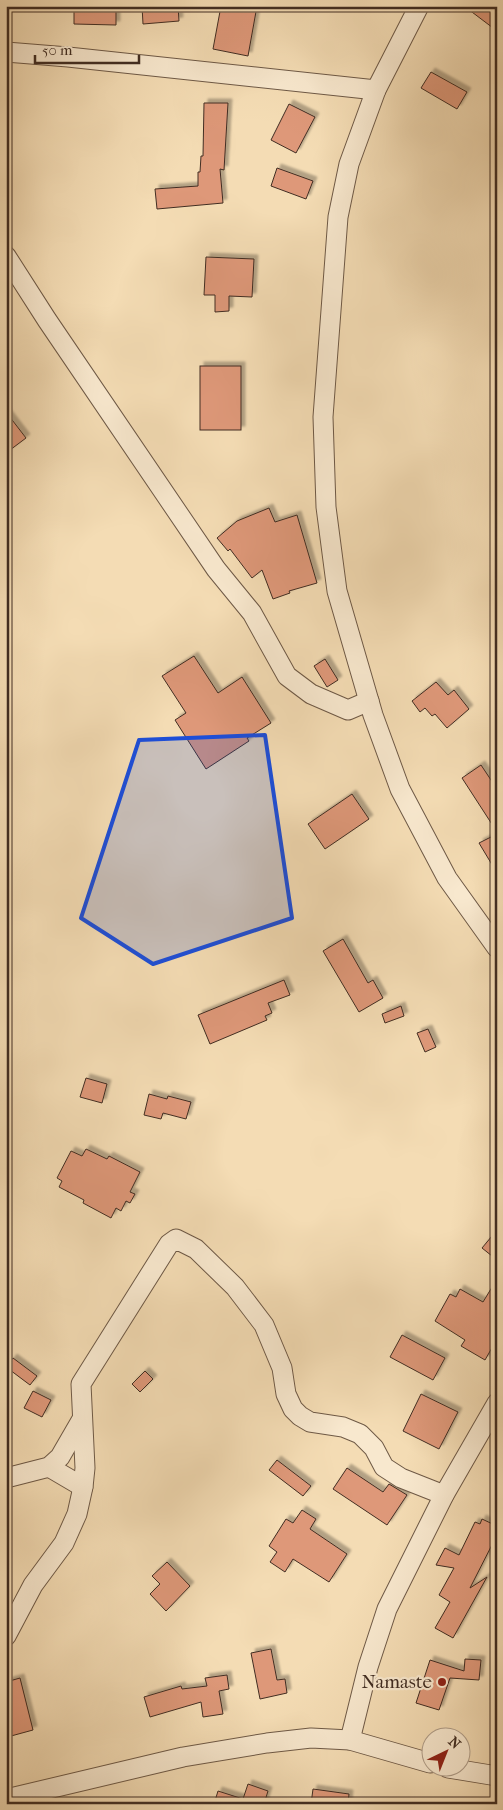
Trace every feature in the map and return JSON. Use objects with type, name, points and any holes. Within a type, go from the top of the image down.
[{"type":"street","points":[[419,6],[376,90],[349,164],[338,217],[323,417],[326,507],[337,591],[369,701],[400,789],[447,878],[497,948]]},
{"type":"street","points":[[6,52],[68,56],[376,90]]},
{"type":"street","points":[[6,256],[52,328],[216,569],[252,613],[287,676],[311,694],[348,710],[369,701]]},
{"type":"street","points":[[6,1636],[33,1585],[64,1543],[77,1514],[85,1468],[81,1384],[168,1244],[176,1240],[196,1249],[203,1255],[236,1287],[264,1325],[282,1368],[286,1394],[293,1409],[300,1416],[310,1422],[343,1427],[360,1434],[374,1448],[384,1467],[401,1478],[444,1495]]},
{"type":"street","points":[[350,1740],[368,1667],[387,1609],[444,1495],[497,1403]]},
{"type":"street","points":[[6,1478],[49,1467],[60,1457],[82,1419]]},
{"type":"street","points":[[49,1467],[83,1487]]},
{"type":"street","points":[[6,1799],[32,1799],[183,1757],[267,1743],[311,1738],[350,1740],[420,1760]]},
{"type":"street","points":[[470,1772],[497,1776]]},
{"type":"highlighted area","points":[[265,735],[292,918],[153,964],[81,918],[139,740]]},
{"type":"building","points":[[142,6],[178,6],[179,21],[143,24]]},
{"type":"building","points":[[221,6],[257,6],[248,56],[213,49]]},
{"type":"building","points":[[464,6],[497,6],[497,31]]},
{"type":"building","points":[[74,9],[116,9],[116,25],[74,24]]},
{"type":"building","points":[[431,72],[467,92],[457,109],[421,88]]},
{"type":"building","points":[[204,103],[228,103],[224,170],[220,169],[223,203],[157,209],[155,189],[198,186],[198,172],[200,172],[201,156],[203,156]]},
{"type":"building","points":[[289,104],[315,117],[296,153],[271,140]]},
{"type":"building","points":[[277,168],[313,181],[306,199],[271,186]]},
{"type":"building","points":[[206,257],[254,259],[252,297],[229,296],[229,311],[215,312],[215,295],[204,295]]},
{"type":"building","points":[[200,366],[241,366],[241,430],[200,430]]},
{"type":"building","points":[[6,412],[26,438],[6,453]]},
{"type":"building","points":[[269,508],[275,522],[297,515],[317,583],[289,591],[290,593],[273,599],[262,570],[252,578],[230,549],[228,551],[217,538],[237,521]]},
{"type":"building","points":[[194,656],[218,693],[242,677],[271,723],[247,738],[249,741],[206,769],[175,720],[186,713],[162,676]]},
{"type":"building","points":[[325,659],[338,680],[327,687],[314,666]]},
{"type":"building","points":[[436,682],[448,695],[454,690],[469,709],[447,728],[435,714],[432,716],[425,708],[420,712],[412,701]]},
{"type":"building","points":[[481,765],[497,789],[497,832],[462,778]]},
{"type":"building","points":[[352,794],[369,819],[325,849],[308,824]]},
{"type":"building","points":[[497,834],[497,873],[479,843]]},
{"type":"building","points":[[343,939],[368,983],[373,980],[383,998],[359,1012],[323,951]]},
{"type":"building","points":[[284,980],[290,995],[268,1003],[272,1013],[265,1016],[267,1020],[210,1044],[198,1015]]},
{"type":"building","points":[[401,1006],[404,1016],[385,1023],[382,1014]]},
{"type":"building","points":[[428,1029],[436,1047],[425,1052],[417,1033]]},
{"type":"building","points":[[86,1078],[107,1084],[102,1103],[80,1097]]},
{"type":"building","points":[[149,1094],[167,1099],[168,1096],[191,1102],[186,1119],[163,1113],[161,1119],[144,1115]]},
{"type":"building","points":[[86,1149],[107,1159],[109,1156],[140,1172],[130,1192],[135,1194],[130,1203],[126,1201],[121,1211],[116,1208],[111,1218],[83,1203],[84,1200],[59,1187],[62,1181],[57,1178],[71,1151],[82,1156]]},
{"type":"building","points":[[497,1230],[497,1260],[482,1248]]},
{"type":"building","points":[[497,1279],[497,1339],[485,1360],[461,1346],[465,1340],[435,1321],[450,1294],[456,1297],[460,1289],[483,1302]]},
{"type":"building","points":[[402,1335],[445,1358],[433,1380],[390,1357]]},
{"type":"building","points":[[13,1358],[37,1376],[30,1385],[6,1367]]},
{"type":"building","points":[[145,1371],[153,1379],[140,1392],[132,1384]]},
{"type":"building","points":[[33,1391],[51,1400],[42,1417],[24,1408]]},
{"type":"building","points":[[421,1394],[458,1412],[439,1449],[403,1431]]},
{"type":"building","points":[[277,1460],[311,1486],[303,1496],[269,1470]]},
{"type":"building","points":[[347,1468],[383,1492],[389,1484],[407,1495],[387,1525],[333,1489]]},
{"type":"building","points":[[302,1510],[316,1519],[310,1529],[347,1554],[329,1582],[293,1559],[285,1572],[270,1562],[277,1552],[269,1546],[286,1519],[293,1523]]},
{"type":"building","points":[[482,1519],[497,1526],[497,1535],[470,1588],[487,1577],[453,1638],[435,1628],[450,1602],[439,1595],[454,1568],[436,1565],[445,1548],[459,1555],[475,1522],[480,1524]]},
{"type":"building","points":[[167,1562],[190,1586],[166,1611],[150,1594],[160,1584],[152,1576]]},
{"type":"building","points":[[271,1649],[277,1680],[285,1679],[287,1693],[260,1699],[251,1653]]},
{"type":"building","points":[[465,1659],[481,1660],[479,1680],[450,1678],[439,1710],[416,1703],[430,1660],[464,1671]]},
{"type":"building","points":[[227,1675],[229,1689],[219,1691],[223,1714],[203,1717],[201,1702],[150,1717],[144,1697],[181,1686],[182,1689],[207,1686],[205,1678]]},
{"type":"building","points":[[20,1678],[33,1730],[11,1736],[6,1718],[6,1682]]},
{"type":"building","points":[[248,1784],[268,1791],[264,1804],[214,1804],[218,1791],[243,1799]]},
{"type":"building","points":[[313,1789],[349,1794],[348,1804],[311,1804]]},
{"type":"place","name":"Namaste","points":[[442,1682]]}]
